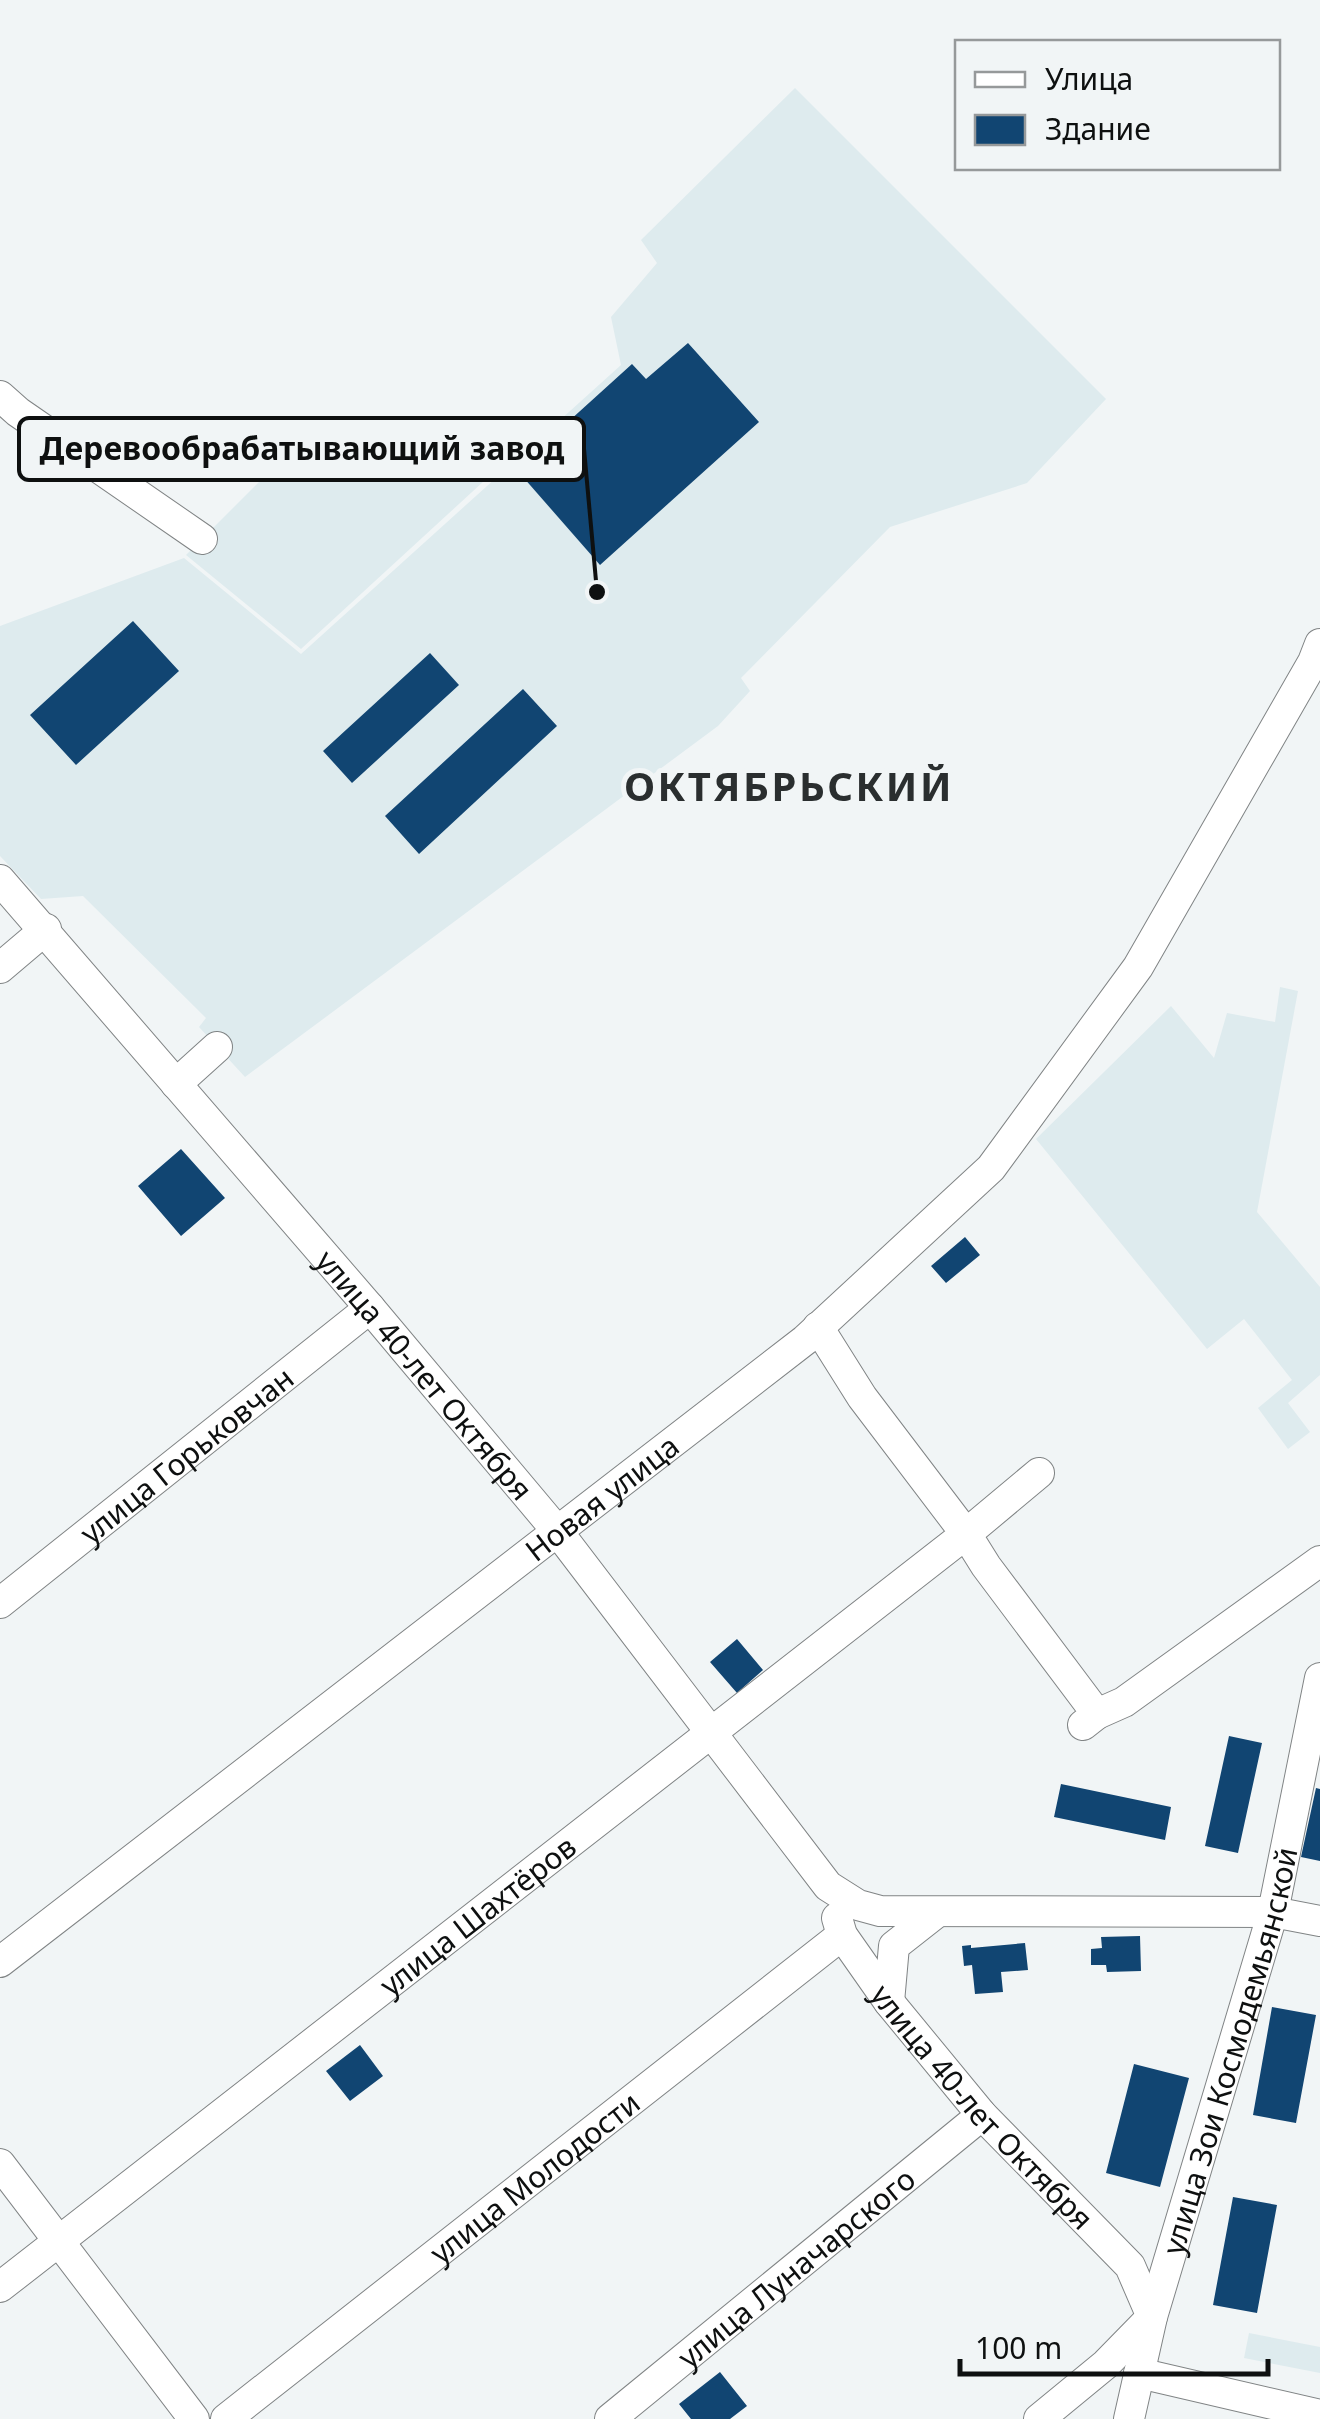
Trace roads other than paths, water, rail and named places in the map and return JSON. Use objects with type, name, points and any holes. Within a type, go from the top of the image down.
[{"type":"street","points":[[0,396],[202,539]]},
{"type":"street","name":"Новая улица","points":[[0,1962],[818,1327],[991,1168],[1138,967],[1320,644]]},
{"type":"street","name":"улица 40-лет Октября","points":[[0,880],[46,929],[558,1532],[828,1886],[858,1906],[880,1911],[1273,1912],[1320,1921]]},
{"type":"street","points":[[0,968],[46,929]]},
{"type":"street","points":[[176,1084],[217,1047]]},
{"type":"street","name":"улица Горьковчан","points":[[0,1603],[370,1308]]},
{"type":"street","points":[[818,1327],[960,1539],[986,1566],[1090,1719],[1124,1702],[1320,1560]]},
{"type":"street","name":"улица Шахтёров","points":[[0,2287],[960,1539],[1039,1473]]},
{"type":"street","name":"улица Зои Космодемьянской","points":[[1129,2419],[1152,2317],[1273,1912],[1320,1678]]},
{"type":"street","name":"улица 40-лет Октября","points":[[828,1886],[842,1935],[889,2002],[982,2114],[1130,2266],[1152,2317]]},
{"type":"street","points":[[889,2002],[894,1946],[936,1912]]},
{"type":"street","name":"улица Молодости","points":[[226,2419],[842,1935]]},
{"type":"street","name":"улица Луначарского","points":[[610,2419],[982,2114]]},
{"type":"street","points":[[0,2164],[194,2419]]},
{"type":"street","points":[[1039,2419],[1106,2364],[1152,2317]]},
{"type":"street","points":[[1139,2373],[1320,2415]]},
{"type":"place","name":"Деревообрабатывающий завод","points":[[597,592]]},
{"type":"district","name":"ОКТЯБРЬСКИЙ","points":[[789,785]]}]
